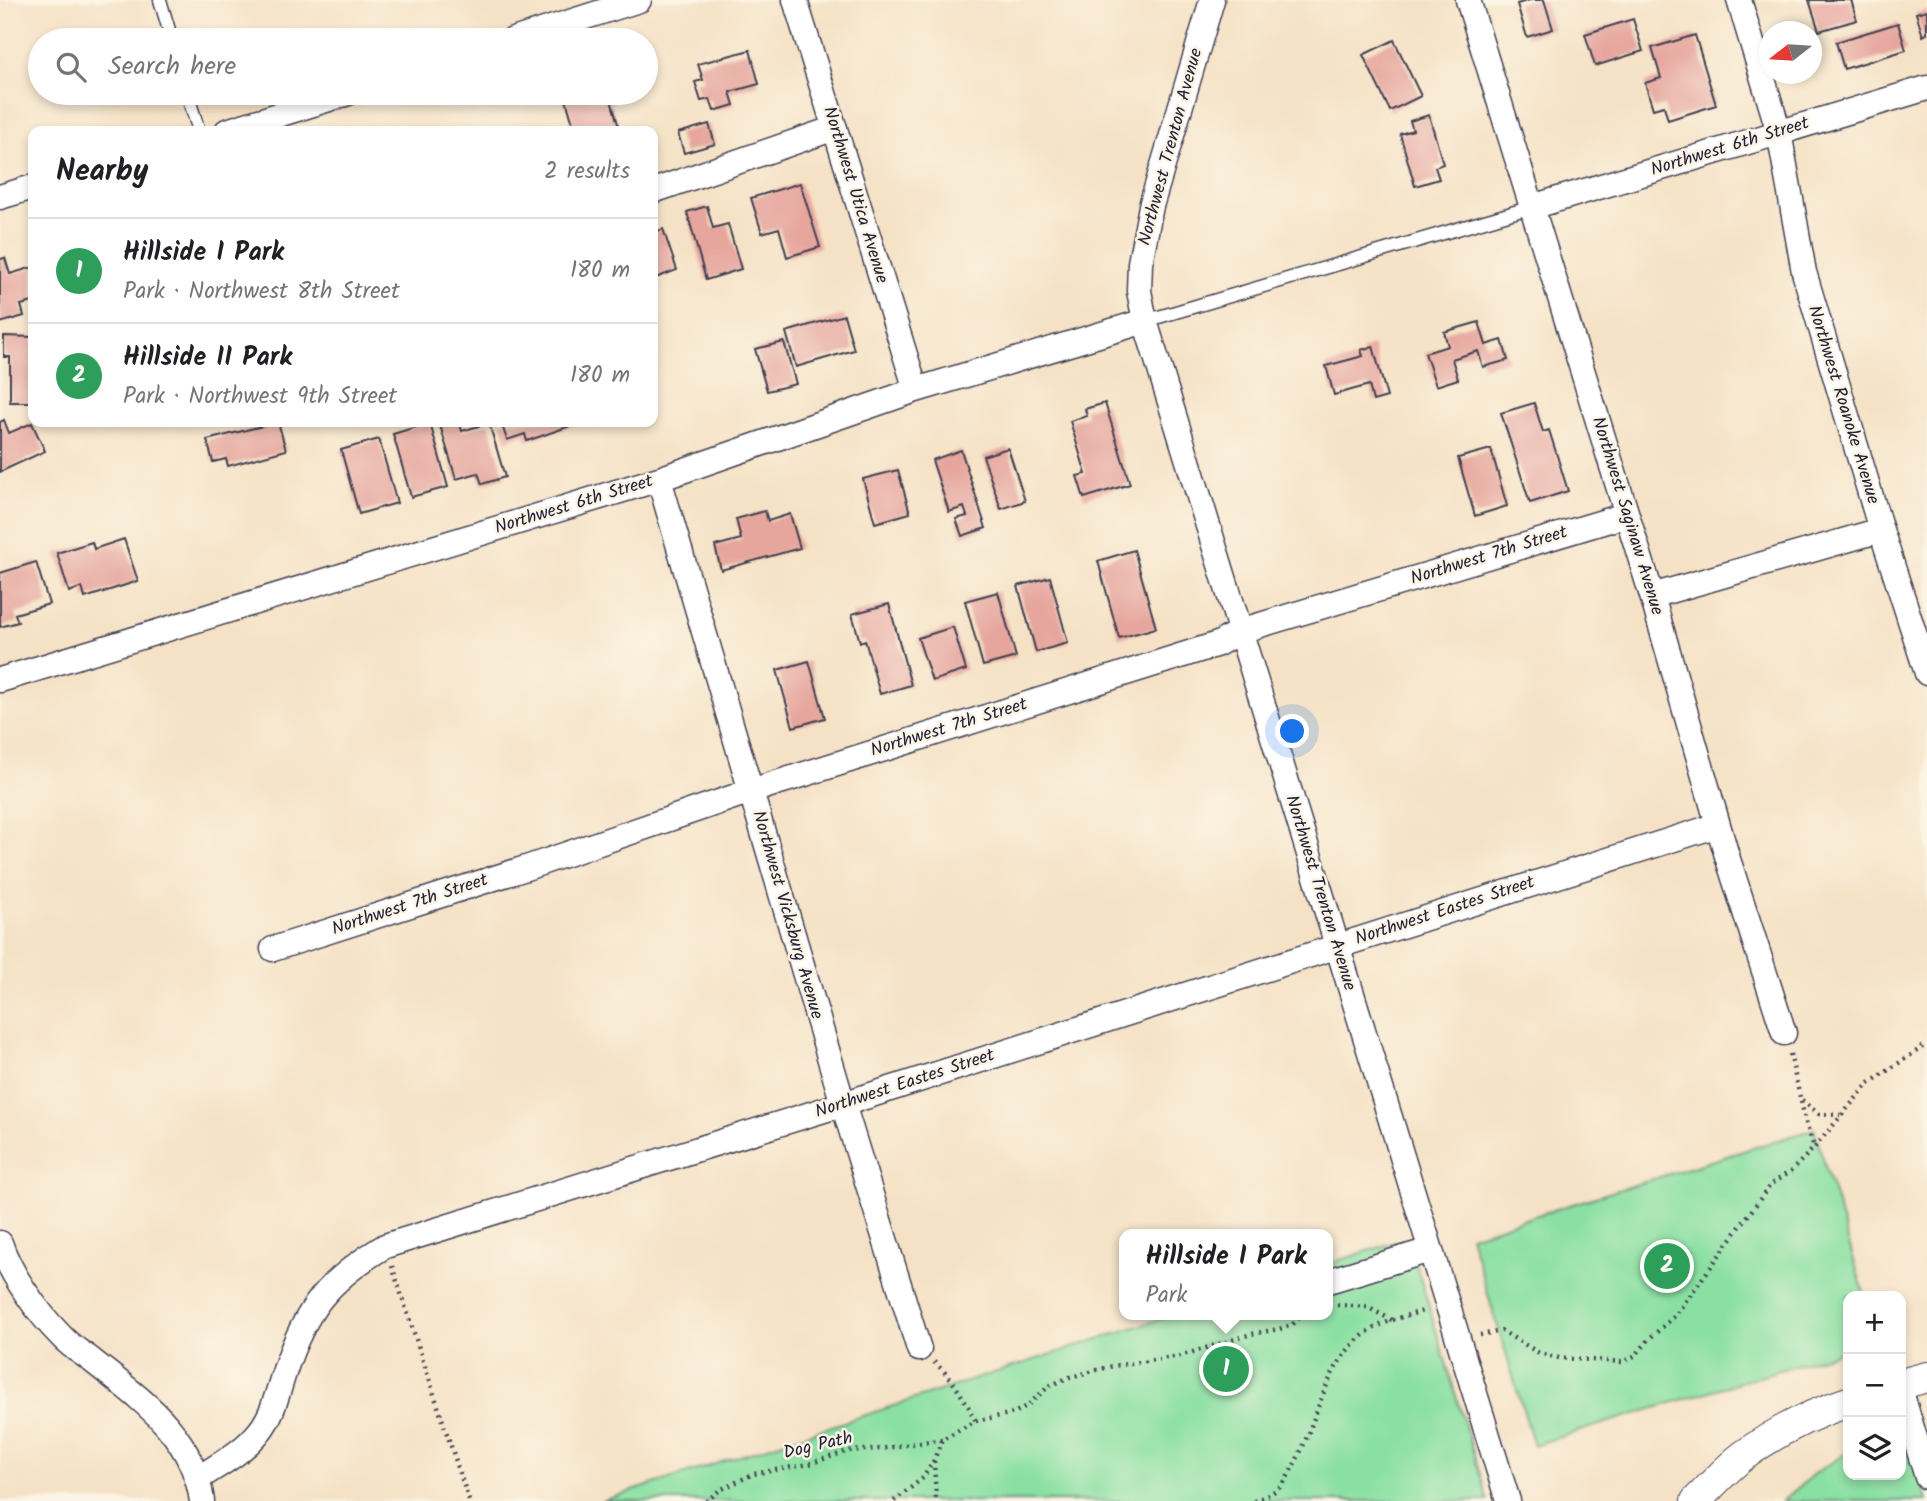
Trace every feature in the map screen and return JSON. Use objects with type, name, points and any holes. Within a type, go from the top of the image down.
[{"type":"street","points":[[551,28],[639,0]]},
{"type":"street","name":"Northwest Utica Avenue","points":[[794,0],[916,390]]},
{"type":"street","name":"Northwest Trenton Avenue","points":[[1212,0],[1149,217],[1140,263],[1139,290],[1145,321],[1508,1501]]},
{"type":"street","name":"Northwest Saginaw Avenue","points":[[1468,0],[1652,596],[1718,825],[1784,1033]]},
{"type":"street","name":"Northwest Roanoke Avenue","points":[[1739,0],[1779,132],[1804,272],[1927,673]]},
{"type":"street","name":"Northwest 6th Street","points":[[1532,207],[1927,88]]},
{"type":"street","points":[[243,126],[310,105]]},
{"type":"street","points":[[658,189],[835,128]]},
{"type":"street","points":[[0,197],[28,189]]},
{"type":"street","name":"Northwest 6th Street","points":[[0,680],[659,479],[916,390],[1145,321]]},
{"type":"street","name":"Northwest Vicksburg Avenue","points":[[659,479],[843,1104],[919,1349]]},
{"type":"street","name":"Northwest 7th Street","points":[[273,948],[529,867],[751,791],[1218,644],[1240,631],[1626,515]]},
{"type":"street","points":[[1652,596],[1881,530]]},
{"type":"street","name":"Northwest Eastes Street","points":[[200,1489],[259,1432],[272,1411],[295,1340],[309,1313],[332,1284],[354,1264],[385,1246],[843,1104],[1718,825]]},
{"type":"street","points":[[0,1243],[4,1255],[34,1304],[61,1337],[144,1402],[182,1443],[200,1489]]},
{"type":"street","points":[[1333,1291],[1430,1250]]},
{"type":"street","points":[[1906,1383],[1927,1377]]},
{"type":"street","points":[[1696,1501],[1741,1458],[1768,1438],[1843,1404]]},
{"type":"street","points":[[1906,1408],[1927,1477]]},
{"type":"lane","points":[[160,0],[168,28]]},
{"type":"lane","points":[[191,105],[197,126]]},
{"type":"lane","points":[[1145,321],[1532,207]]},
{"type":"path","points":[[1784,1033],[1814,1148]]},
{"type":"path","points":[[1459,1342],[1502,1331],[1539,1353],[1559,1358],[1623,1362],[1636,1355],[1651,1337],[1675,1316],[1771,1184],[1791,1171],[1814,1148],[1868,1084],[1927,1044]]},
{"type":"path","points":[[1801,1099],[1819,1114],[1840,1115]]},
{"type":"path","points":[[385,1246],[470,1500]]},
{"type":"path","points":[[1333,1295],[1393,1320]]},
{"type":"path","points":[[1254,1501],[1266,1497],[1283,1484],[1304,1447],[1336,1365],[1366,1333],[1393,1320],[1447,1304]]},
{"type":"path","name":"Dog Path","points":[[706,1501],[720,1490],[753,1474],[809,1464],[848,1451],[942,1439],[976,1421],[1014,1413],[1028,1405],[1049,1386],[1091,1371],[1180,1356],[1251,1334],[1292,1325],[1297,1320]]},
{"type":"path","points":[[919,1349],[944,1370],[960,1391],[976,1421]]},
{"type":"path","points":[[894,1501],[923,1478],[942,1439]]},
{"type":"path","points":[[934,1460],[936,1501]]},
{"type":"green space","points":[[1814,1129],[1863,1291],[1843,1291],[1843,1351],[1534,1445],[1470,1236]]},
{"type":"green space","points":[[1408,1238],[1488,1501],[602,1501],[1157,1320],[1333,1320],[1333,1262]]},
{"type":"green space","points":[[1906,1431],[1927,1501],[1782,1501],[1817,1472],[1843,1455],[1843,1480],[1906,1480]]},
{"type":"building","points":[[1544,0],[1553,29],[1527,37],[1517,4]]},
{"type":"building","points":[[1809,0],[1851,0],[1857,20],[1822,30],[1822,21],[1816,21]]},
{"type":"building","points":[[1927,10],[1927,34],[1923,36],[1916,13]]},
{"type":"building","points":[[1633,19],[1643,51],[1595,66],[1585,34]]},
{"type":"building","points":[[1898,23],[1906,50],[1844,69],[1836,42]]},
{"type":"building","points":[[1695,35],[1716,105],[1668,120],[1664,106],[1653,109],[1645,83],[1661,78],[1652,48]]},
{"type":"building","points":[[1394,40],[1421,96],[1390,111],[1363,55]]},
{"type":"building","points":[[750,50],[759,84],[730,92],[734,105],[714,111],[710,99],[701,101],[695,82],[703,80],[698,64]]},
{"type":"building","points":[[567,105],[612,105],[619,126],[574,126]]},
{"type":"building","points":[[1429,115],[1443,164],[1435,167],[1439,179],[1415,186],[1400,134],[1413,130],[1410,121]]},
{"type":"building","points":[[709,124],[715,144],[684,153],[678,133]]},
{"type":"building","points":[[800,183],[820,247],[787,257],[779,228],[762,233],[751,198]]},
{"type":"building","points":[[707,206],[713,228],[728,224],[741,269],[706,280],[687,212]]},
{"type":"building","points":[[663,229],[677,270],[658,277],[658,231]]},
{"type":"building","points":[[5,258],[10,274],[28,269],[28,303],[21,305],[24,316],[0,323],[0,259]]},
{"type":"building","points":[[844,315],[854,350],[796,367],[786,332]]},
{"type":"building","points":[[1479,322],[1486,345],[1502,340],[1508,360],[1483,367],[1478,351],[1452,359],[1458,379],[1436,386],[1425,353],[1448,346],[1444,332]]},
{"type":"building","points":[[4,336],[28,337],[28,402],[10,402],[10,357],[4,357]]},
{"type":"building","points":[[784,342],[796,384],[767,391],[755,349]]},
{"type":"building","points":[[1373,346],[1387,397],[1373,401],[1369,385],[1334,395],[1326,366],[1363,356],[1361,350]]},
{"type":"building","points":[[1105,403],[1130,484],[1084,498],[1077,476],[1086,474],[1070,421],[1087,416],[1085,409]]},
{"type":"building","points":[[1534,403],[1543,432],[1549,430],[1568,491],[1530,503],[1501,413]]},
{"type":"building","points":[[4,420],[9,433],[28,425],[28,427],[34,427],[45,451],[0,472],[0,422]]},
{"type":"building","points":[[258,427],[279,427],[286,450],[228,466],[226,459],[213,462],[207,440]]},
{"type":"building","points":[[417,427],[431,427],[448,487],[411,497],[393,434]]},
{"type":"building","points":[[440,427],[461,427],[462,431],[490,427],[505,477],[482,484],[478,473],[456,479]]},
{"type":"building","points":[[503,427],[567,427],[527,441],[525,434],[507,440]]},
{"type":"building","points":[[379,439],[397,503],[359,514],[341,450]]},
{"type":"building","points":[[1008,448],[1025,501],[1001,509],[983,456]]},
{"type":"building","points":[[1491,449],[1507,506],[1475,516],[1458,458]]},
{"type":"building","points":[[961,450],[986,528],[962,536],[956,519],[967,516],[964,507],[949,512],[932,460]]},
{"type":"building","points":[[898,470],[910,513],[875,523],[863,479]]},
{"type":"building","points":[[765,511],[768,521],[790,514],[800,548],[721,570],[715,546],[741,539],[736,519]]},
{"type":"building","points":[[124,539],[138,581],[85,598],[82,587],[69,592],[57,553],[92,542],[94,549]]},
{"type":"building","points":[[1134,550],[1156,628],[1119,638],[1098,561]]},
{"type":"building","points":[[36,562],[49,604],[15,614],[18,622],[0,627],[0,573]]},
{"type":"building","points":[[1050,577],[1068,643],[1036,652],[1018,586]]},
{"type":"building","points":[[998,592],[1016,657],[983,666],[965,601]]},
{"type":"building","points":[[889,604],[911,685],[880,694],[865,640],[860,642],[852,614]]},
{"type":"building","points":[[953,627],[966,670],[932,681],[918,638]]},
{"type":"building","points":[[809,661],[825,718],[793,727],[777,670]]},
{"type":"place","name":"Hillside II Park","points":[[1667,1266]]},
{"type":"place","name":"Hillside I Park","points":[[1226,1369]]}]
